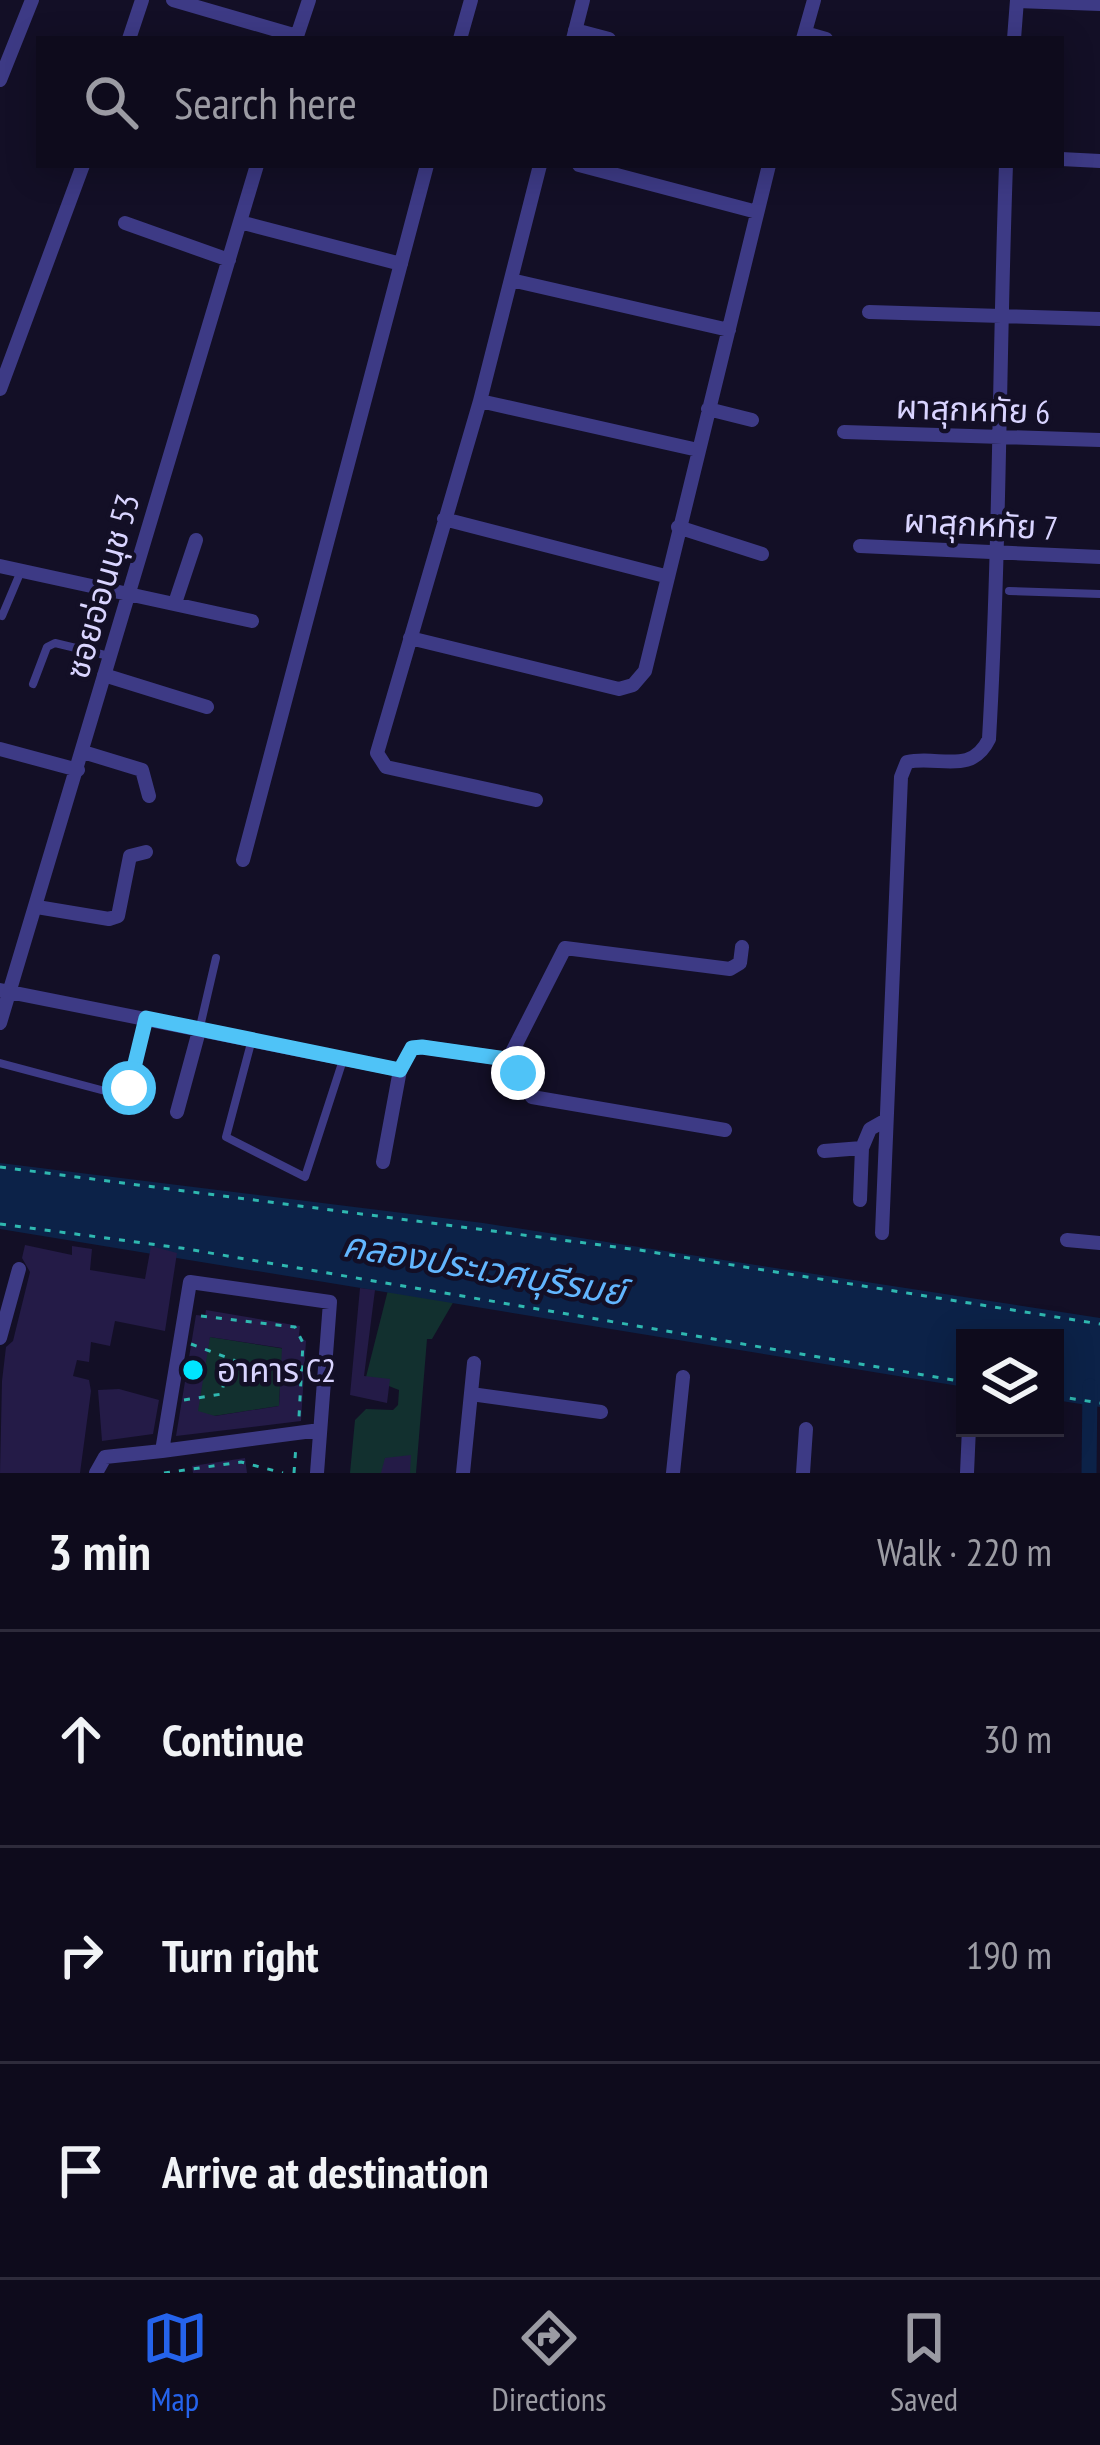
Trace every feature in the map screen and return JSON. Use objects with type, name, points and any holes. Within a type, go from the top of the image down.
[{"type":"street","points":[[0,80],[32,0]]},
{"type":"street","points":[[130,36],[142,0]]},
{"type":"street","points":[[173,0],[294,36]]},
{"type":"street","points":[[297,36],[308,0]]},
{"type":"street","points":[[461,36],[471,0]]},
{"type":"street","points":[[574,34],[583,0]]},
{"type":"street","points":[[804,36],[814,0]]},
{"type":"street","points":[[1014,36],[1017,1],[1100,4]]},
{"type":"street","points":[[1064,160],[1100,160]]},
{"type":"street","points":[[0,389],[82,168]]},
{"type":"street","name":"ซอยอ่อนนุช 53","points":[[0,1023],[5,992],[18,971],[255,168]]},
{"type":"street","points":[[243,860],[426,168]]},
{"type":"street","points":[[536,800],[381,764],[377,753],[480,401],[539,168]]},
{"type":"street","points":[[590,168],[757,212]]},
{"type":"street","points":[[410,638],[619,688],[634,685],[645,671],[769,168]]},
{"type":"street","points":[[882,1234],[901,777],[907,762],[962,763],[976,758],[989,740],[1000,549],[998,437],[1006,168]]},
{"type":"street","points":[[240,222],[401,264]]},
{"type":"street","points":[[125,223],[229,260]]},
{"type":"street","points":[[512,280],[728,329]]},
{"type":"street","points":[[869,312],[1100,319]]},
{"type":"street","points":[[480,401],[698,450]]},
{"type":"street","points":[[708,409],[752,420]]},
{"type":"street","name":"ผาสุกหทัย 6","points":[[844,432],[1100,440]]},
{"type":"street","points":[[444,519],[665,576]]},
{"type":"street","points":[[678,527],[762,554]]},
{"type":"street","points":[[175,603],[196,540]]},
{"type":"street","name":"ผาสุกหทัย 7","points":[[860,546],[1100,557]]},
{"type":"street","points":[[0,566],[252,621]]},
{"type":"street","points":[[104,675],[207,706]]},
{"type":"street","points":[[0,749],[78,770]]},
{"type":"street","points":[[83,752],[142,770],[148,796]]},
{"type":"street","points":[[37,908],[118,916],[130,856],[146,852]]},
{"type":"street","points":[[508,1060],[565,948],[730,969],[740,963],[742,947]]},
{"type":"street","points":[[0,964],[18,971]]},
{"type":"street","points":[[5,992],[400,1070]]},
{"type":"street","points":[[177,1112],[199,1031]]},
{"type":"street","points":[[383,1162],[400,1070],[412,1048],[422,1047],[508,1060],[532,1096],[724,1130]]},
{"type":"street","points":[[860,1199],[862,1148],[870,1130],[886,1120]]},
{"type":"street","points":[[824,1151],[862,1148]]},
{"type":"street","points":[[1067,1240],[1100,1243]]},
{"type":"street","points":[[0,1338],[19,1269]]},
{"type":"street","points":[[162,1451],[190,1282],[330,1302],[317,1473]]},
{"type":"street","points":[[463,1473],[474,1363]]},
{"type":"street","points":[[673,1473],[683,1377]]},
{"type":"street","points":[[471,1394],[601,1412]]},
{"type":"street","points":[[803,1473],[806,1429]]},
{"type":"street","points":[[96,1473],[105,1457],[320,1430]]},
{"type":"street","points":[[968,1473],[969,1437]]},
{"type":"lane","points":[[2,616],[21,571]]},
{"type":"lane","points":[[1009,591],[1100,594]]},
{"type":"lane","points":[[33,684],[47,647],[55,643],[109,656]]},
{"type":"lane","points":[[199,1031],[216,958]]},
{"type":"lane","points":[[0,1063],[120,1095],[129,1088],[146,1018]]},
{"type":"lane","points":[[251,1043],[226,1137],[305,1177],[343,1060]]},
{"type":"path","points":[[0,1167],[638,1250],[1100,1324]]},
{"type":"path","points":[[0,1224],[181,1248],[956,1380]]},
{"type":"path","points":[[194,1318],[208,1313],[295,1327],[303,1343],[298,1423]]},
{"type":"path","points":[[191,1330],[190,1343],[300,1385]]},
{"type":"path","points":[[182,1386],[178,1401],[222,1394],[227,1357]]},
{"type":"path","points":[[1064,1397],[1100,1403]]},
{"type":"path","points":[[164,1473],[241,1462],[283,1473]]},
{"type":"green space","points":[[389,1286],[458,1294],[432,1339],[427,1339],[416,1473],[350,1473],[355,1420],[366,1409],[393,1410],[398,1405],[399,1390],[366,1377]]},
{"type":"green space","points":[[210,1337],[304,1352],[281,1365],[279,1406],[181,1421]]},
{"type":"water","name":"คลองประเวศบุรีรมย์","points":[[0,1163],[483,1223],[1100,1318],[1100,1407],[1064,1401],[1064,1329],[956,1329],[956,1386],[0,1229]]},
{"type":"building","points":[[25,1245],[72,1255],[72,1246],[92,1249],[90,1270],[145,1279],[151,1246],[177,1253],[165,1331],[115,1321],[110,1346],[91,1342],[89,1362],[77,1360],[73,1376],[89,1380],[91,1391],[80,1473],[0,1473],[2,1381],[6,1347],[13,1341],[30,1272],[22,1258]]},
{"type":"building","points":[[360,1288],[375,1290],[364,1376],[390,1379],[387,1403],[350,1395]]},
{"type":"building","points":[[206,1310],[300,1326],[299,1335],[306,1341],[301,1421],[176,1436],[196,1315],[205,1316]],"holes":[[[210,1337],[282,1348],[279,1406],[215,1416],[198,1411]]]},
{"type":"building","points":[[119,1389],[159,1400],[153,1434],[102,1441],[98,1390]]},
{"type":"building","points":[[411,1455],[410,1473],[381,1473],[385,1458]]},
{"type":"building","points":[[245,1458],[247,1473],[193,1473],[192,1466]]},
{"type":"waterway","points":[[1089,1473],[1090,1386]]},
{"type":"place","name":"อาคาร C2","points":[[193,1370]]},
{"type":"route","points":[[129,1088],[146,1018],[400,1070],[412,1048],[422,1047],[506,1059],[518,1073]]}]
